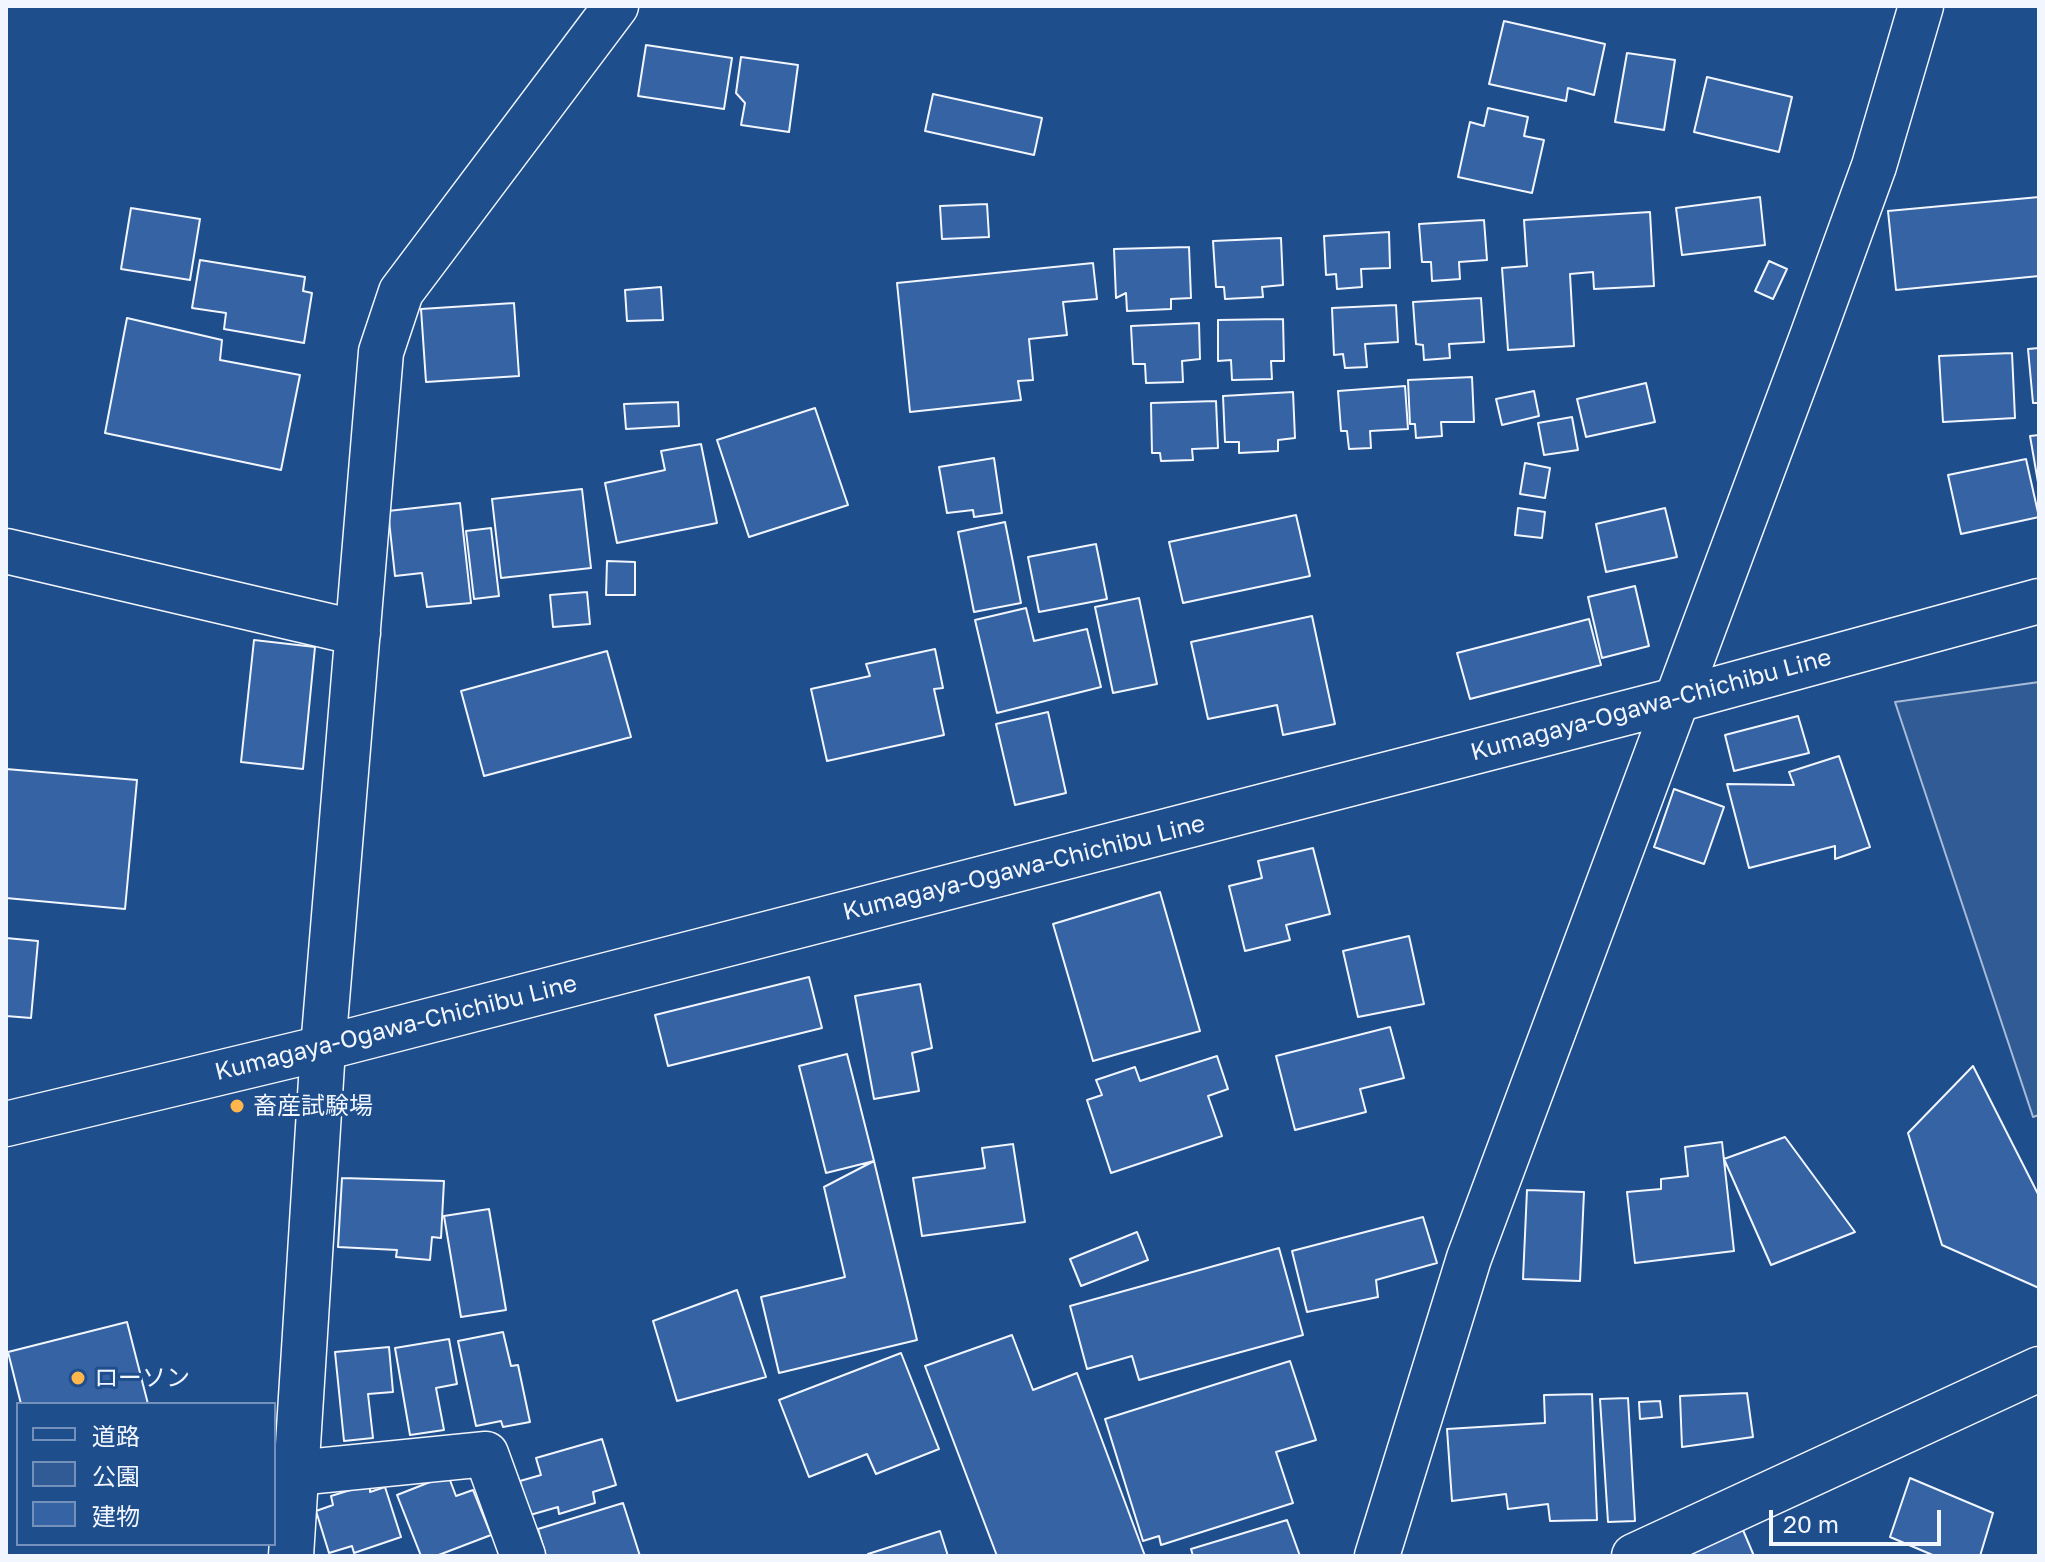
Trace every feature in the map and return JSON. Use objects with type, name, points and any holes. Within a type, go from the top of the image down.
[{"type":"street","points":[[291,1556],[323,1048],[381,352],[401,292],[616,6]]},
{"type":"street","points":[[1377,1556],[1469,1258],[1874,166],[1921,6]]},
{"type":"street","points":[[6,551],[358,633]]},
{"type":"street","name":"Kumagaya-Ogawa-Chichibu Line","points":[[6,1124],[323,1048],[1676,700],[2039,601]]},
{"type":"street","points":[[1634,1556],[2039,1369]]},
{"type":"street","points":[[296,1473],[486,1454],[523,1556]]},
{"type":"green space","points":[[2039,682],[2039,1115],[2033,1117],[1895,702]]},
{"type":"building","points":[[1504,21],[1605,44],[1594,95],[1568,88],[1566,101],[1489,84]]},
{"type":"building","points":[[646,45],[732,58],[724,109],[638,96]]},
{"type":"building","points":[[1627,53],[1675,60],[1664,130],[1615,122]]},
{"type":"building","points":[[741,57],[798,65],[789,132],[741,125],[745,103],[736,93]]},
{"type":"building","points":[[1707,77],[1792,97],[1779,152],[1694,132]]},
{"type":"building","points":[[933,94],[1042,118],[1034,155],[925,131]]},
{"type":"building","points":[[1488,108],[1528,117],[1524,136],[1544,140],[1532,193],[1458,177],[1470,122],[1484,126]]},
{"type":"building","points":[[1760,197],[1765,245],[1682,255],[1676,208]]},
{"type":"building","points":[[2039,197],[2039,276],[1896,290],[1888,211]]},
{"type":"building","points":[[987,204],[989,237],[942,239],[940,206]]},
{"type":"building","points":[[131,208],[200,219],[190,280],[121,269]]},
{"type":"building","points":[[1650,212],[1654,286],[1594,289],[1593,272],[1570,274],[1574,346],[1508,350],[1502,268],[1527,266],[1524,220]]},
{"type":"building","points":[[1484,220],[1487,260],[1459,262],[1460,279],[1432,281],[1431,262],[1422,262],[1419,224]]},
{"type":"building","points":[[1389,232],[1390,268],[1361,269],[1362,287],[1337,289],[1336,274],[1326,275],[1324,236]]},
{"type":"building","points":[[1281,238],[1283,285],[1262,287],[1263,297],[1225,299],[1224,287],[1216,287],[1213,241]]},
{"type":"building","points":[[1189,247],[1191,298],[1171,299],[1171,309],[1127,311],[1126,293],[1116,298],[1114,249]]},
{"type":"building","points":[[200,260],[305,277],[303,291],[312,293],[304,343],[224,329],[226,313],[192,308]]},
{"type":"building","points":[[1769,261],[1787,269],[1773,299],[1755,291]]},
{"type":"building","points":[[1093,263],[1097,299],[1063,302],[1067,335],[1029,339],[1033,380],[1018,381],[1021,400],[910,412],[897,283]]},
{"type":"building","points":[[661,287],[663,320],[627,321],[625,290]]},
{"type":"building","points":[[1481,298],[1484,342],[1449,344],[1450,358],[1424,360],[1423,345],[1416,344],[1413,302]]},
{"type":"building","points":[[514,303],[519,376],[426,382],[421,309]]},
{"type":"building","points":[[1396,305],[1398,342],[1365,344],[1367,367],[1345,368],[1343,354],[1334,355],[1332,308]]},
{"type":"building","points":[[127,318],[222,340],[220,360],[300,375],[281,470],[105,433]]},
{"type":"building","points":[[1283,319],[1284,361],[1271,361],[1272,379],[1232,380],[1231,360],[1218,361],[1218,320]]},
{"type":"building","points":[[1199,323],[1200,359],[1182,361],[1183,382],[1146,383],[1145,364],[1133,364],[1131,326]]},
{"type":"building","points":[[2039,348],[2039,403],[2033,403],[2028,349]]},
{"type":"building","points":[[2012,353],[2015,418],[1943,422],[1939,356]]},
{"type":"building","points":[[1472,377],[1474,422],[1441,422],[1442,436],[1416,438],[1415,424],[1410,424],[1408,380]]},
{"type":"building","points":[[1646,383],[1655,422],[1586,437],[1577,399]]},
{"type":"building","points":[[1405,386],[1408,429],[1370,431],[1371,448],[1349,449],[1347,431],[1341,431],[1338,391]]},
{"type":"building","points":[[1534,391],[1539,416],[1502,425],[1496,399]]},
{"type":"building","points":[[1293,392],[1295,438],[1278,440],[1278,451],[1239,453],[1239,442],[1225,442],[1223,396]]},
{"type":"building","points":[[1216,401],[1218,448],[1192,449],[1193,460],[1161,461],[1160,453],[1152,453],[1151,403]]},
{"type":"building","points":[[678,402],[679,426],[626,429],[624,404]]},
{"type":"building","points":[[815,408],[848,505],[749,537],[717,440]]},
{"type":"building","points":[[1572,417],[1578,450],[1544,455],[1538,423]]},
{"type":"building","points":[[2039,435],[2039,488],[2030,436]]},
{"type":"building","points":[[701,444],[717,523],[617,543],[605,483],[665,470],[661,451]]},
{"type":"building","points":[[994,458],[1002,513],[974,517],[973,510],[947,513],[939,467]]},
{"type":"building","points":[[2026,459],[2039,517],[1961,534],[1948,475]]},
{"type":"building","points":[[1525,463],[1550,468],[1545,498],[1520,494]]},
{"type":"building","points":[[582,489],[591,568],[501,578],[492,499]]},
{"type":"building","points":[[460,503],[471,603],[427,607],[422,573],[395,576],[388,511]]},
{"type":"building","points":[[1518,508],[1545,512],[1542,538],[1515,535]]},
{"type":"building","points":[[1665,508],[1677,557],[1606,572],[1596,524]]},
{"type":"building","points":[[1296,515],[1310,576],[1183,603],[1169,542]]},
{"type":"building","points":[[1005,522],[1021,603],[974,612],[958,532]]},
{"type":"building","points":[[491,528],[499,596],[474,599],[466,531]]},
{"type":"building","points":[[1096,544],[1107,599],[1039,612],[1028,557]]},
{"type":"building","points":[[607,561],[635,562],[635,595],[606,595]]},
{"type":"building","points":[[1635,586],[1649,646],[1602,658],[1588,597]]},
{"type":"building","points":[[587,592],[590,624],[553,627],[550,595]]},
{"type":"building","points":[[1139,598],[1157,684],[1113,693],[1095,607]]},
{"type":"building","points":[[1026,608],[1034,641],[1087,629],[1101,687],[997,713],[975,620]]},
{"type":"building","points":[[1312,616],[1335,724],[1283,735],[1277,705],[1208,719],[1191,642]]},
{"type":"building","points":[[1589,619],[1601,665],[1470,699],[1457,653]]},
{"type":"building","points":[[254,640],[315,647],[303,769],[241,762]]},
{"type":"building","points":[[935,649],[943,688],[934,689],[944,735],[827,761],[811,689],[870,676],[866,664]]},
{"type":"building","points":[[607,651],[631,737],[484,776],[461,691]]},
{"type":"building","points":[[1048,712],[1066,793],[1015,805],[996,724]]},
{"type":"building","points":[[1798,716],[1809,753],[1734,771],[1725,735]]},
{"type":"building","points":[[1839,756],[1870,847],[1835,859],[1835,846],[1749,868],[1727,784],[1794,785],[1789,772]]},
{"type":"building","points":[[6,769],[137,780],[125,909],[6,898]]},
{"type":"building","points":[[1674,789],[1724,807],[1704,864],[1654,847]]},
{"type":"building","points":[[1313,848],[1330,914],[1286,925],[1290,940],[1245,951],[1229,886],[1262,878],[1258,861]]},
{"type":"building","points":[[1160,892],[1200,1031],[1093,1061],[1053,924]]},
{"type":"building","points":[[1409,936],[1424,1004],[1358,1017],[1343,951]]},
{"type":"building","points":[[6,938],[38,941],[31,1018],[6,1016]]},
{"type":"building","points":[[809,977],[822,1028],[668,1066],[655,1015]]},
{"type":"building","points":[[920,984],[932,1048],[912,1053],[919,1091],[874,1099],[855,996]]},
{"type":"building","points":[[1390,1027],[1404,1078],[1360,1089],[1366,1112],[1295,1130],[1276,1056]]},
{"type":"building","points":[[847,1054],[874,1161],[826,1173],[799,1066]]},
{"type":"building","points":[[1217,1056],[1228,1089],[1208,1096],[1222,1136],[1111,1173],[1087,1100],[1102,1095],[1096,1080],[1135,1067],[1140,1081]]},
{"type":"building","points":[[1973,1066],[2039,1196],[2039,1288],[1942,1245],[1908,1133]]},
{"type":"building","points":[[1785,1137],[1855,1232],[1771,1265],[1724,1159]]},
{"type":"building","points":[[1722,1142],[1734,1251],[1635,1263],[1627,1192],[1661,1189],[1661,1179],[1688,1176],[1685,1147]]},
{"type":"building","points":[[1013,1144],[1025,1222],[922,1236],[913,1178],[985,1168],[982,1148]]},
{"type":"building","points":[[874,1161],[917,1340],[779,1373],[761,1297],[845,1277],[824,1187]]},
{"type":"building","points":[[342,1178],[444,1181],[441,1238],[432,1237],[430,1260],[396,1257],[397,1250],[338,1247]]},
{"type":"building","points":[[1527,1190],[1584,1192],[1580,1281],[1523,1279]]},
{"type":"building","points":[[489,1209],[506,1310],[461,1317],[444,1216]]},
{"type":"building","points":[[1423,1217],[1437,1263],[1376,1280],[1378,1297],[1307,1312],[1292,1251]]},
{"type":"building","points":[[1137,1232],[1148,1260],[1081,1286],[1070,1259]]},
{"type":"building","points":[[1279,1248],[1303,1335],[1139,1380],[1132,1356],[1087,1369],[1070,1306]]},
{"type":"building","points":[[737,1290],[766,1377],[677,1401],[653,1321]]},
{"type":"building","name":"ローソン","points":[[127,1322],[147,1402],[20,1402],[8,1352]]},
{"type":"building","points":[[503,1332],[511,1366],[518,1365],[530,1422],[503,1427],[501,1421],[476,1426],[458,1341]]},
{"type":"building","points":[[1012,1335],[1033,1390],[1077,1373],[1145,1556],[997,1556],[925,1366]]},
{"type":"building","points":[[449,1339],[457,1384],[436,1388],[444,1430],[410,1435],[395,1348]]},
{"type":"building","points":[[389,1347],[393,1392],[368,1394],[373,1438],[344,1441],[335,1352]]},
{"type":"building","points":[[901,1353],[939,1449],[876,1474],[867,1454],[809,1477],[779,1400]]},
{"type":"building","points":[[1290,1361],[1316,1440],[1276,1452],[1293,1503],[1161,1545],[1159,1536],[1143,1541],[1105,1419]]},
{"type":"building","points":[[1747,1393],[1753,1437],[1682,1447],[1680,1396]]},
{"type":"building","points":[[1592,1394],[1597,1520],[1550,1521],[1548,1504],[1508,1509],[1506,1494],[1452,1501],[1447,1429],[1545,1423],[1544,1395]]},
{"type":"building","points":[[1628,1398],[1635,1521],[1608,1522],[1600,1399]]},
{"type":"building","points":[[1660,1401],[1662,1417],[1640,1419],[1639,1402]]},
{"type":"building","points":[[602,1439],[616,1485],[593,1492],[595,1503],[559,1514],[558,1507],[530,1515],[520,1481],[541,1475],[536,1458]]},
{"type":"building","points":[[448,1475],[456,1496],[473,1490],[491,1535],[436,1556],[421,1556],[397,1495]]},
{"type":"building","points":[[1910,1478],[1993,1513],[1980,1556],[1935,1556],[1890,1537]]},
{"type":"building","points":[[370,1484],[370,1492],[385,1487],[401,1537],[354,1553],[352,1546],[329,1553],[316,1511],[333,1505],[331,1496]]},
{"type":"building","points":[[623,1503],[640,1556],[546,1556],[538,1529]]},
{"type":"building","points":[[1287,1520],[1300,1556],[1193,1556],[1191,1549]]},
{"type":"building","points":[[1743,1530],[1754,1556],[1683,1556]]},
{"type":"building","points":[[940,1531],[948,1556],[868,1554]]},
{"type":"place","name":"畜産試験場","points":[[237,1106]]},
{"type":"place","name":"ローソン","points":[[78,1378]]}]
